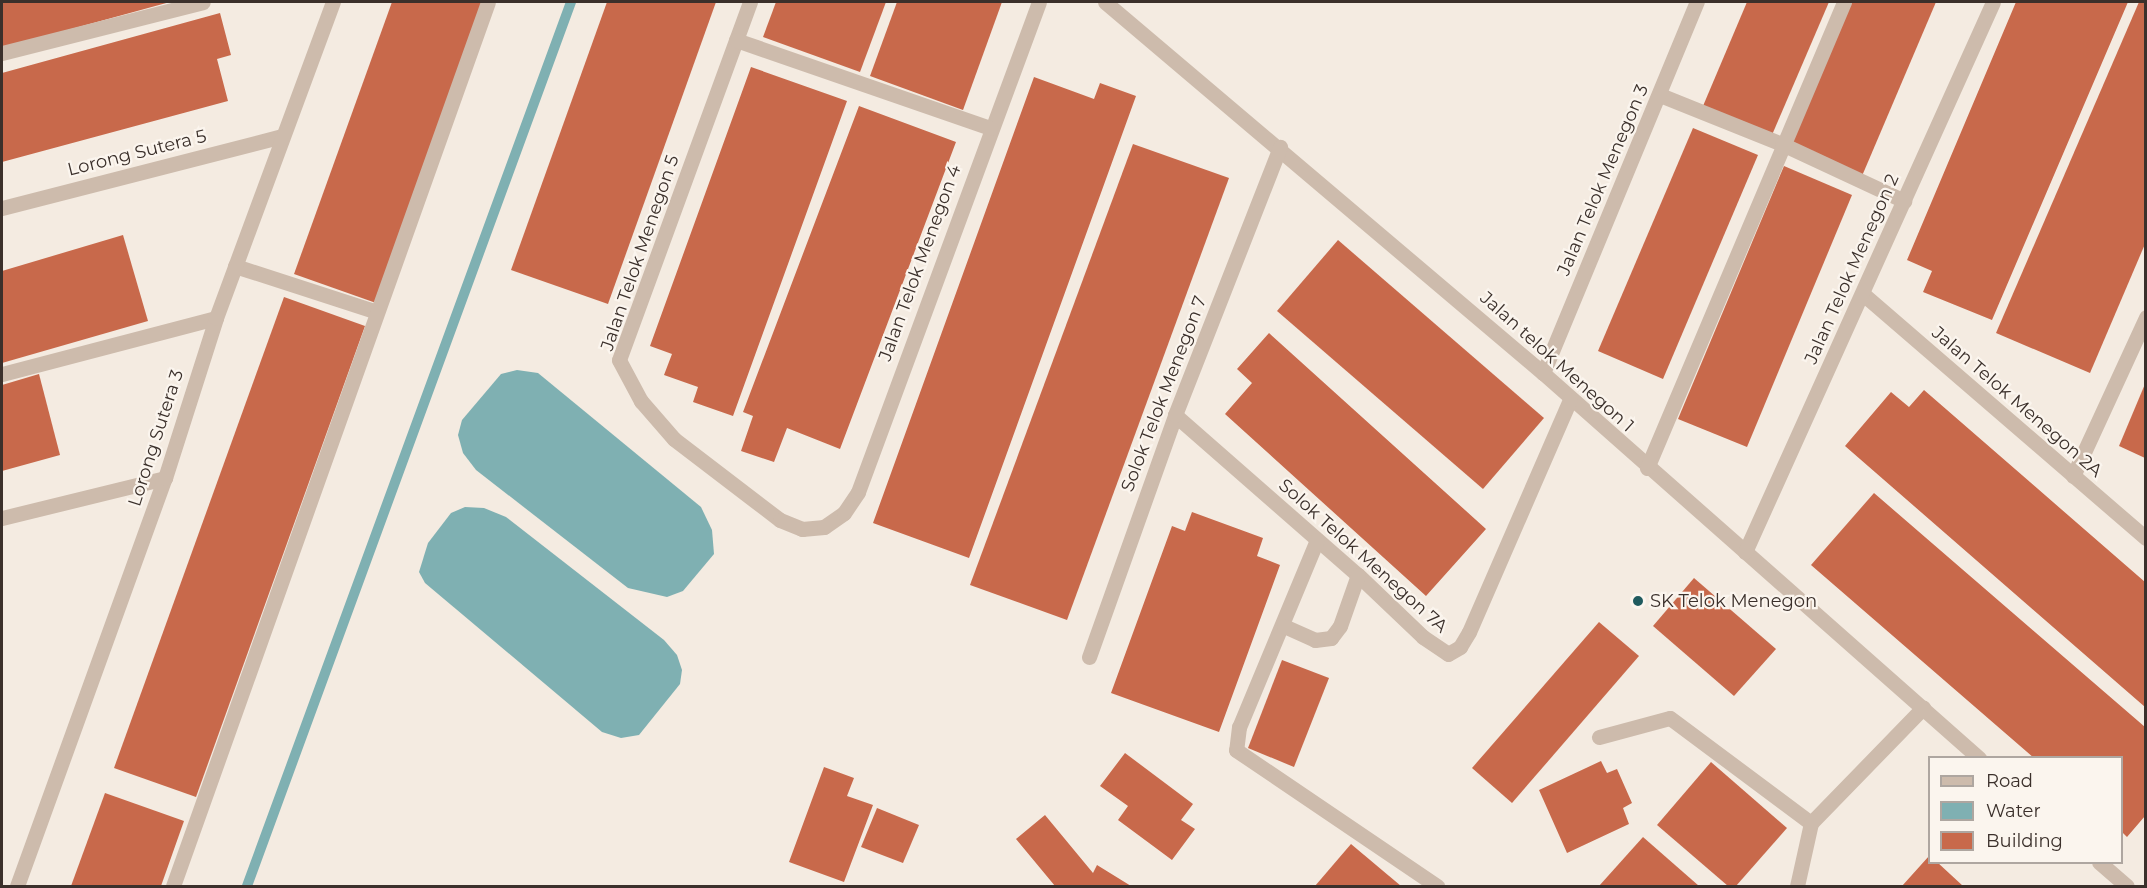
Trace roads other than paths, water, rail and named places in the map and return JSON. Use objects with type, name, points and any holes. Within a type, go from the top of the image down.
[{"type":"street","points":[[2,53],[203,2]]},
{"type":"street","name":"Lorong Sutera 3","points":[[17,886],[165,478],[216,318],[333,2]]},
{"type":"street","points":[[173,886],[488,2]]},
{"type":"street","name":"Jalan Telok Menegon 5","points":[[750,2],[619,360],[641,401],[674,439],[780,520],[802,529],[824,527]]},
{"type":"street","name":"Jalan Telok Menegon 4","points":[[824,527],[844,513],[858,492],[990,128],[1039,2]]},
{"type":"street","name":"Jalan telok Menegon 1","points":[[1105,2],[1280,147],[1543,373],[1647,468],[1746,552],[1977,756]]},
{"type":"street","name":"Jalan Telok Menegon 3","points":[[1543,373],[1697,2]]},
{"type":"street","points":[[1647,468],[1782,144],[1844,2]]},
{"type":"street","name":"Jalan Telok Menegon 2","points":[[1746,552],[1993,2]]},
{"type":"street","points":[[736,40],[990,128]]},
{"type":"street","points":[[1660,95],[1782,144],[1904,201]]},
{"type":"street","name":"Lorong Sutera 5","points":[[2,208],[282,136]]},
{"type":"street","name":"Solok Telok Menegon 7","points":[[1089,657],[1175,415],[1280,147]]},
{"type":"street","points":[[236,266],[377,312]]},
{"type":"street","name":"Jalan Telok Menegon 2A","points":[[1863,294],[2145,538]]},
{"type":"street","points":[[2073,476],[2145,317]]},
{"type":"street","points":[[2,374],[216,318]]},
{"type":"street","name":"Solok Telok Menegon 7A","points":[[1175,415],[1358,575],[1436,649],[1448,654],[1460,646],[1570,400]]},
{"type":"street","points":[[2,518],[165,478]]},
{"type":"street","points":[[1317,540],[1284,626],[1239,727],[1236,750],[1437,886]]},
{"type":"street","points":[[1284,626],[1315,640],[1331,638],[1341,626],[1358,575]]},
{"type":"street","points":[[1797,886],[1811,823],[1923,708]]},
{"type":"street","points":[[1599,737],[1670,718],[1811,823]]},
{"type":"street","points":[[2101,864],[2127,886]]},
{"type":"water","points":[[517,370],[538,373],[701,507],[712,530],[714,554],[683,591],[667,597],[628,588],[476,470],[463,453],[458,435],[462,420],[501,374]]},
{"type":"water","points":[[465,507],[484,508],[506,517],[664,640],[677,655],[682,670],[680,684],[639,735],[621,738],[602,732],[425,583],[419,572],[428,543],[451,513]]},
{"type":"waterway","points":[[247,886],[571,2]]},
{"type":"place","name":"SK Telok Menegon","points":[[1638,601]]}]
